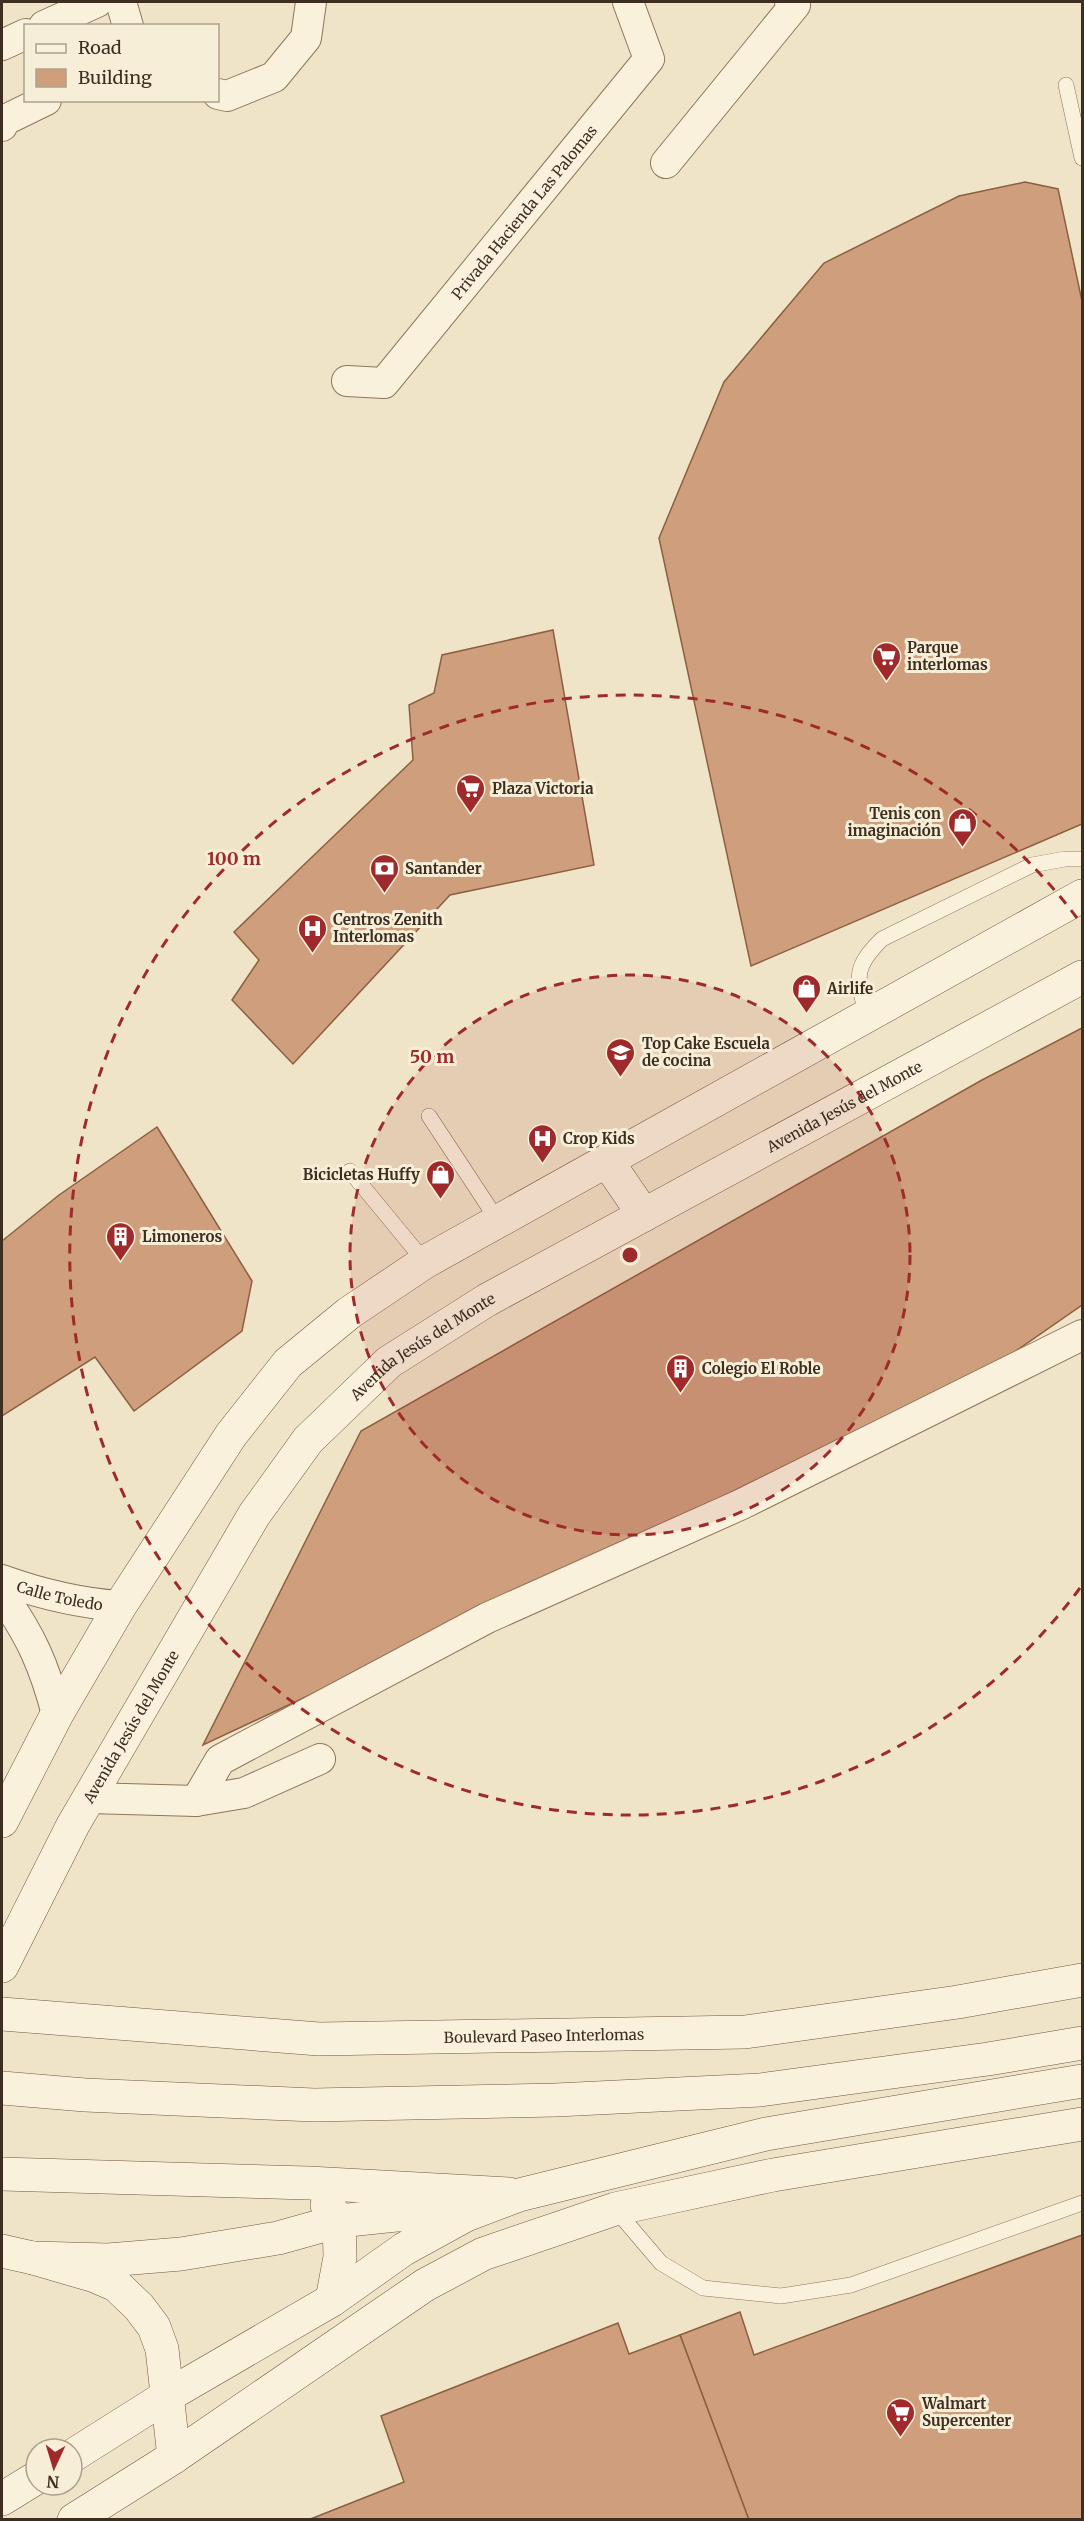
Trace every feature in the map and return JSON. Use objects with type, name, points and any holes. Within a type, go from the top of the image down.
[{"type":"main road","points":[[8,1809],[57,1714],[120,1606],[231,1434],[288,1363],[349,1313],[424,1262],[1083,896]]},
{"type":"main road","name":"Avenida Jesús del Monte","points":[[2,1966],[81,1811],[254,1515],[308,1440],[389,1362],[487,1300],[1083,978]]},
{"type":"main road","points":[[607,1161],[644,1215]]},
{"type":"main road","name":"Boulevard Paseo Interlomas","points":[[2,2014],[320,2039],[745,2032],[958,2002],[1083,1980]]},
{"type":"main road","points":[[2,2088],[85,2095],[314,2105],[556,2100],[760,2090],[988,2059],[1083,2043]]},
{"type":"main road","points":[[84,2448],[167,2396],[332,2300],[405,2249],[466,2215],[519,2195],[766,2134],[1083,2081]]},
{"type":"main road","points":[[74,2520],[174,2457],[425,2285],[483,2254],[615,2209],[773,2175],[1083,2124]]},
{"type":"main road","points":[[2,2174],[309,2182],[519,2195],[615,2209]]},
{"type":"main road","points":[[309,2182],[339,2221],[340,2258],[332,2300]]},
{"type":"main road","points":[[33,2258],[108,2260],[181,2254],[279,2238],[339,2221],[396,2215],[466,2215]]},
{"type":"main road","points":[[2,2252],[33,2258],[95,2276],[116,2285],[139,2307],[154,2327],[162,2349],[174,2457]]},
{"type":"main road","points":[[2,2499],[24,2485]]},
{"type":"street","points":[[48,24],[97,2]]},
{"type":"street","points":[[121,2],[127,24]]},
{"type":"street","points":[[219,94],[227,96],[274,77],[306,38],[311,2]]},
{"type":"street","name":"Privada Hacienda Las Palomas","points":[[347,381],[384,383],[649,59],[628,2]]},
{"type":"street","points":[[666,163],[795,5],[790,2]]},
{"type":"street","points":[[2,45],[24,35]]},
{"type":"street","points":[[2,126],[3,121],[42,102]]},
{"type":"street","points":[[196,1801],[220,1760],[466,1629],[742,1504],[1083,1335]]},
{"type":"street","name":"Calle Toledo","points":[[2,1580],[56,1598],[88,1604],[120,1606]]},
{"type":"street","name":"Calle Toledo","points":[[2,1595],[32,1642],[47,1677],[57,1714]]},
{"type":"street","points":[[81,1811],[196,1801],[244,1793],[320,1760]]},
{"type":"lane","points":[[1066,85],[1083,158]]},
{"type":"lane","points":[[867,1017],[859,982],[863,958],[882,939],[1032,865],[1065,859],[1083,860]]},
{"type":"lane","points":[[429,1116],[498,1221]]},
{"type":"lane","points":[[350,1171],[424,1262]]},
{"type":"lane","points":[[615,2209],[661,2263],[703,2288],[781,2296],[851,2285],[1083,2203]]},
{"type":"building","name":"Parque interlomas","points":[[1025,182],[1058,189],[1082,301],[1082,824],[751,966],[659,538],[724,382],[824,263],[959,196]]},
{"type":"building","name":"Plaza Victoria","points":[[553,630],[594,865],[450,895],[293,1064],[232,1000],[259,960],[234,932],[413,760],[409,705],[434,693],[442,655]]},
{"type":"building","name":"Colegio El Roble","points":[[1082,1028],[1082,1305],[1010,1355],[500,1606],[203,1745],[361,1431],[982,1080]]},
{"type":"building","name":"Limoneros","points":[[157,1127],[252,1281],[242,1331],[134,1411],[95,1357],[2,1416],[2,1241],[59,1195]]},
{"type":"building","name":"Walmart Supercenter","points":[[1082,2235],[1082,2520],[749,2520],[680,2335],[740,2312],[754,2355]]},
{"type":"building","points":[[618,2323],[629,2354],[680,2335],[749,2520],[308,2520],[404,2482],[381,2416]]},
{"type":"place","name":"Parque interlomas","points":[[886,682]]},
{"type":"place","name":"Plaza Victoria","points":[[471,814]]},
{"type":"place","name":"Tenis con imaginación","points":[[962,848]]},
{"type":"place","name":"Santander","points":[[384,894]]},
{"type":"place","name":"Centros Zenith Interlomas","points":[[312,954]]},
{"type":"place","name":"Airlife","points":[[806,1014]]},
{"type":"place","name":"Top Cake Escuela de cocina","points":[[621,1078]]},
{"type":"place","name":"Crop Kids","points":[[542,1164]]},
{"type":"place","name":"Bicicletas Huffy","points":[[441,1200]]},
{"type":"place","name":"Limoneros","points":[[121,1262]]},
{"type":"place","name":"Colegio El Roble","points":[[681,1394]]},
{"type":"place","name":"Walmart Supercenter","points":[[901,2438]]}]
